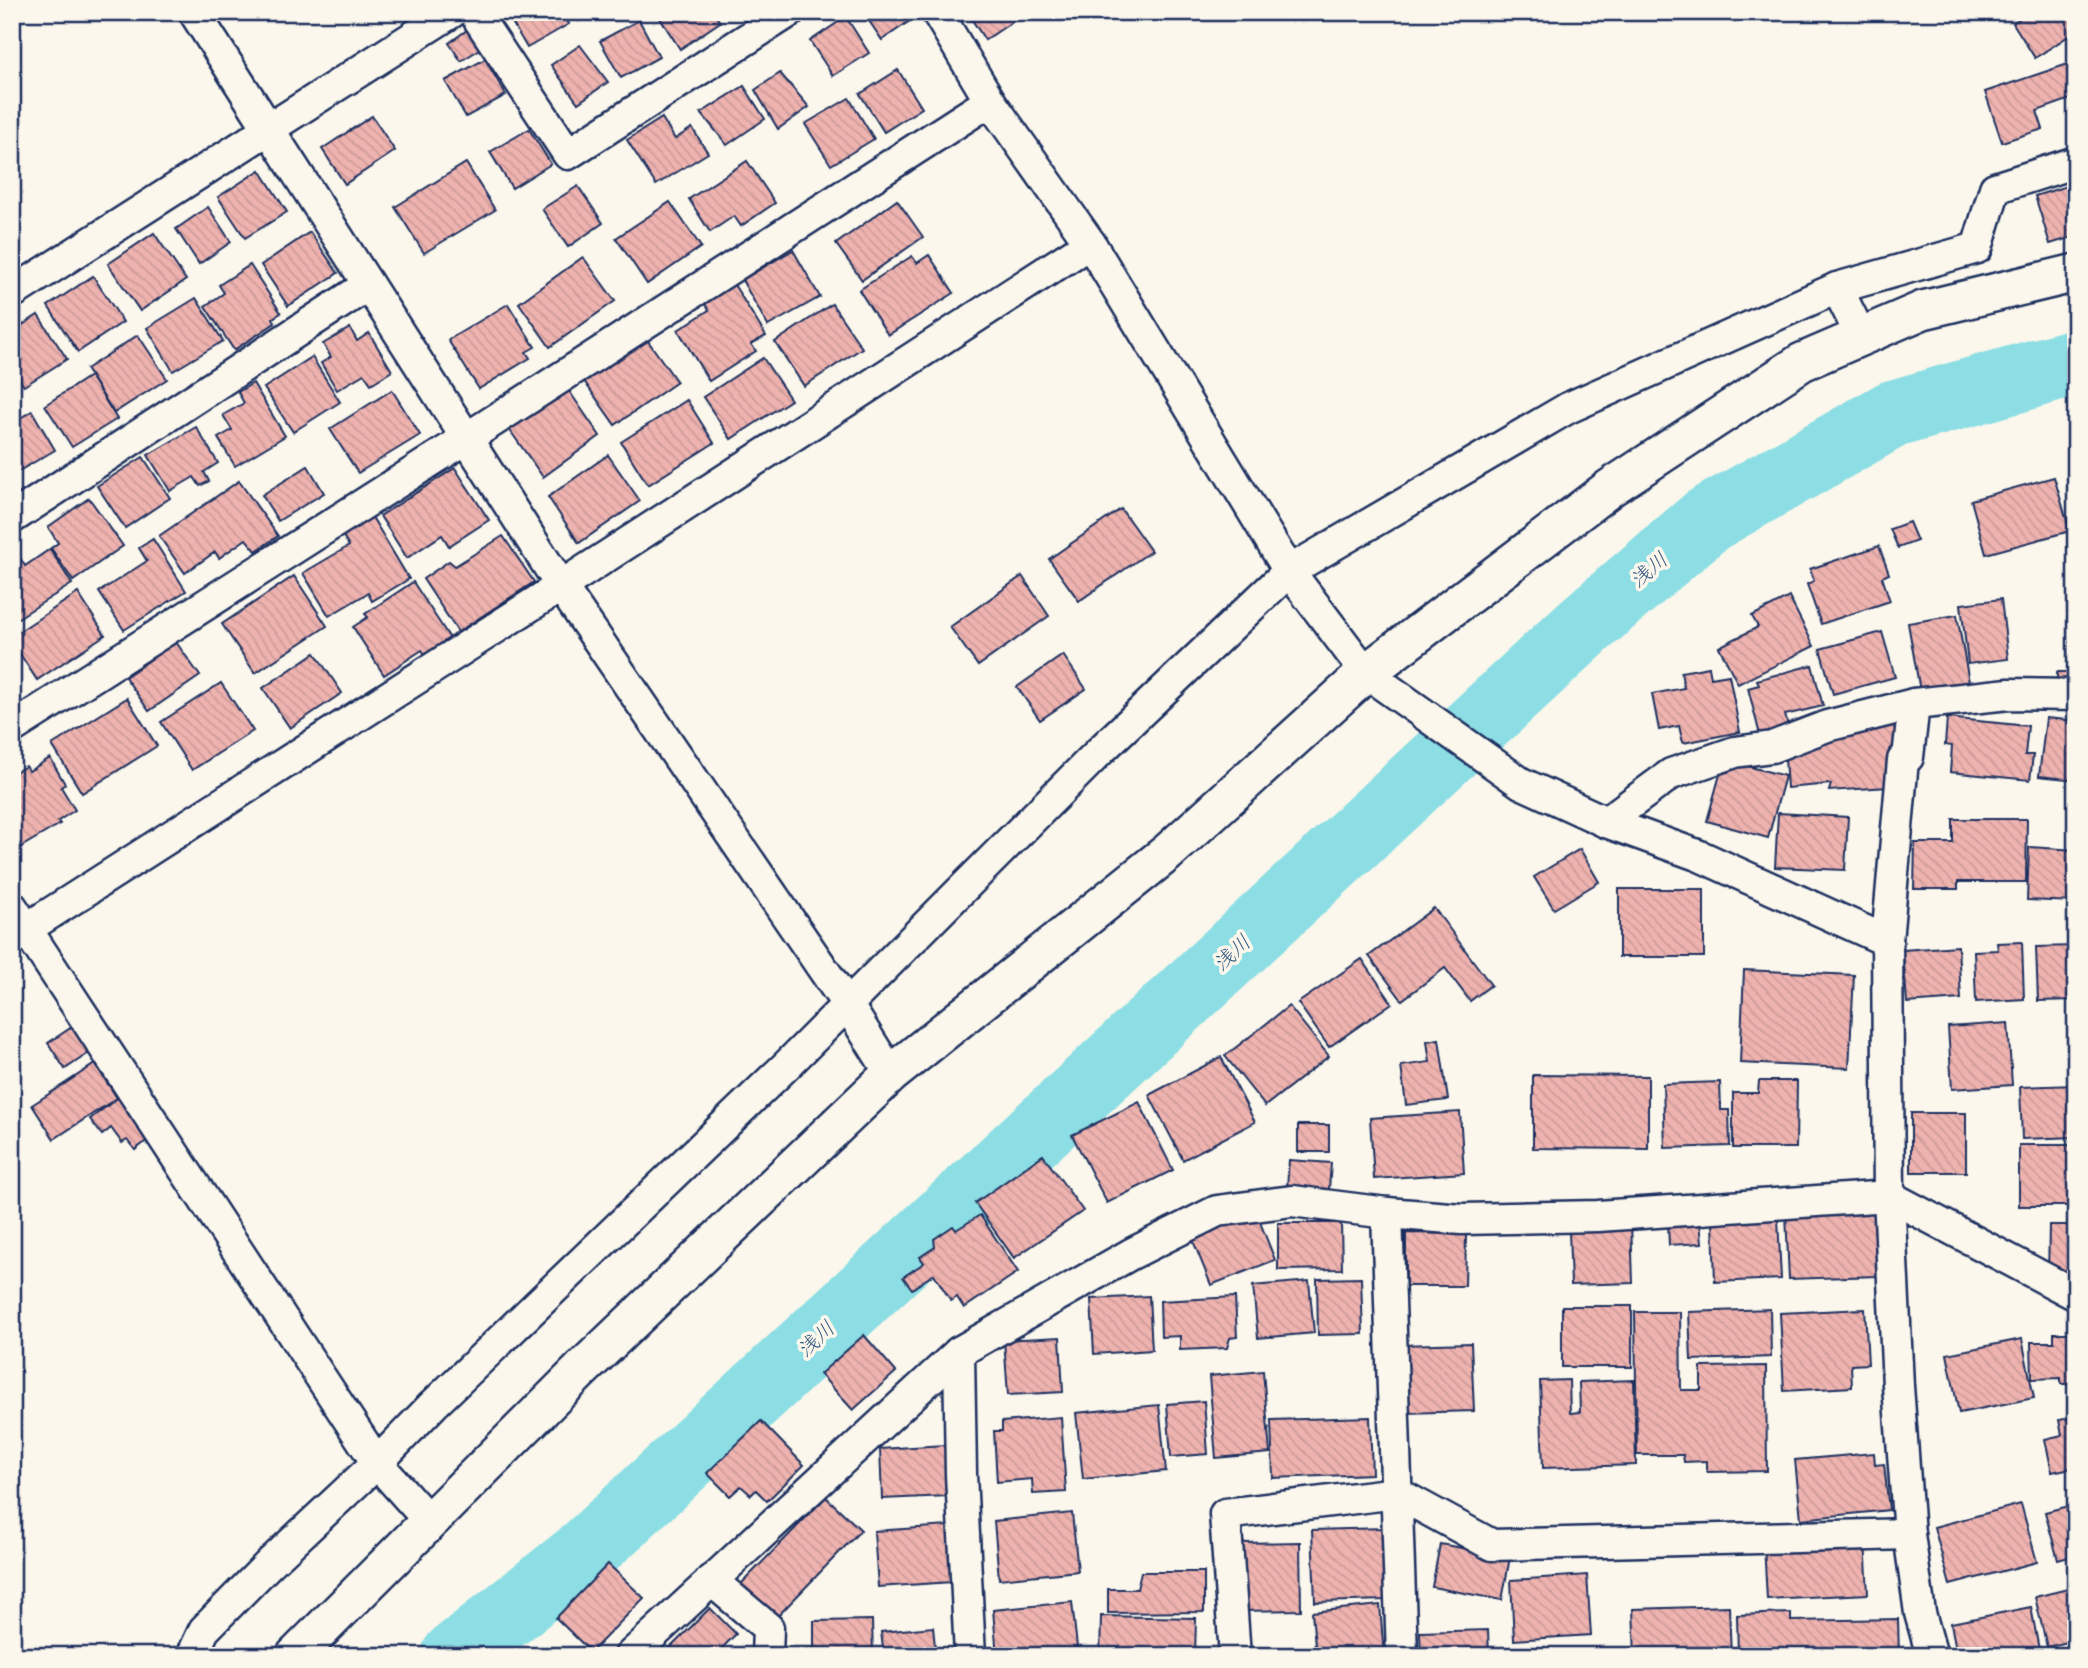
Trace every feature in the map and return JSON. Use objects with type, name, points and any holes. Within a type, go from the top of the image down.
[{"type":"street","points":[[194,12],[561,586],[891,1074]]},
{"type":"street","points":[[12,293],[452,12]]},
{"type":"street","points":[[474,12],[568,154],[789,12]]},
{"type":"street","points":[[937,12],[990,101],[1090,243],[1289,571],[1366,674],[1521,783],[1606,822],[1700,856],[1888,941]]},
{"type":"street","points":[[12,728],[467,439],[990,101]]},
{"type":"street","points":[[192,1656],[204,1630],[269,1564],[377,1463],[433,1405],[788,1064],[1102,749],[1289,571],[1568,408],[1837,288],[1977,248],[1995,188],[2076,162]]},
{"type":"street","points":[[429,1521],[377,1463],[19,918],[561,586],[1090,243]]},
{"type":"street","points":[[295,1656],[582,1368],[891,1074],[1167,853],[1366,674],[1610,488],[1802,362],[1923,310],[2076,273]]},
{"type":"street","points":[[12,518],[368,285]]},
{"type":"street","points":[[1837,288],[1861,336]]},
{"type":"street","points":[[1606,822],[1671,774],[1735,752],[1772,747],[1827,726],[1914,704],[2009,694],[2076,695]]},
{"type":"street","points":[[1914,704],[1908,757],[1903,760],[1888,941],[1889,1196],[1898,1386],[1909,1534],[1920,1614],[1932,1656]]},
{"type":"street","points":[[630,1656],[958,1352],[1131,1254],[1217,1212],[1292,1201],[1462,1219],[1598,1216],[1889,1196],[2076,1295]]},
{"type":"street","points":[[1387,1213],[1402,1656]]},
{"type":"street","points":[[958,1352],[970,1656]]},
{"type":"street","points":[[1235,1656],[1225,1514],[1397,1493],[1492,1545],[1909,1534]]},
{"type":"street","points":[[712,1580],[768,1628],[767,1656]]},
{"type":"building","points":[[506,12],[562,12],[569,24],[527,48]]},
{"type":"building","points":[[573,12],[593,12],[579,21]]},
{"type":"building","points":[[656,12],[713,12],[720,22],[680,49]]},
{"type":"building","points":[[863,12],[919,12],[920,14],[882,40]]},
{"type":"building","points":[[967,12],[1015,12],[1018,18],[985,40]]},
{"type":"building","points":[[2029,12],[2076,12],[2076,31],[2035,58],[2013,23]]},
{"type":"building","points":[[846,17],[869,53],[833,76],[810,41]]},
{"type":"building","points":[[639,20],[659,57],[621,78],[600,41]]},
{"type":"building","points":[[467,30],[480,49],[461,61],[449,43]]},
{"type":"building","points":[[580,45],[608,82],[578,103],[551,65]]},
{"type":"building","points":[[485,59],[506,95],[466,117],[445,81]]},
{"type":"building","points":[[2068,64],[2076,97],[2037,111],[2043,129],[2002,142],[1985,92]]},
{"type":"building","points":[[898,70],[922,108],[884,132],[860,94]]},
{"type":"building","points":[[780,73],[809,107],[778,129],[755,90]]},
{"type":"building","points":[[744,86],[765,119],[727,145],[701,113]]},
{"type":"building","points":[[849,98],[874,139],[831,165],[805,124]]},
{"type":"building","points":[[372,116],[395,151],[345,184],[322,149]]},
{"type":"building","points":[[662,118],[675,139],[692,128],[708,153],[656,185],[627,140]]},
{"type":"building","points":[[529,129],[551,164],[512,188],[490,152]]},
{"type":"building","points":[[747,161],[775,203],[741,226],[734,216],[710,232],[689,199]]},
{"type":"building","points":[[466,163],[495,210],[424,253],[395,207]]},
{"type":"building","points":[[260,170],[287,212],[245,238],[218,197]]},
{"type":"building","points":[[2076,183],[2076,236],[2050,244],[2035,196]]},
{"type":"building","points":[[578,186],[603,223],[568,247],[542,209]]},
{"type":"building","points":[[897,200],[923,237],[862,280],[836,244]]},
{"type":"building","points":[[670,202],[701,247],[647,284],[616,238]]},
{"type":"building","points":[[208,207],[231,242],[199,264],[176,229]]},
{"type":"building","points":[[310,232],[338,273],[288,306],[261,265]]},
{"type":"building","points":[[154,233],[186,280],[140,311],[108,264]]},
{"type":"building","points":[[793,250],[820,297],[768,326],[742,280]]},
{"type":"building","points":[[929,255],[954,293],[888,335],[859,290],[912,256],[917,263]]},
{"type":"building","points":[[583,257],[615,301],[550,347],[519,303]]},
{"type":"building","points":[[250,265],[281,313],[273,318],[275,323],[234,350],[205,306],[224,293],[219,285]]},
{"type":"building","points":[[93,276],[123,322],[78,352],[48,306]]},
{"type":"building","points":[[733,283],[766,336],[751,344],[756,351],[709,381],[678,330],[709,310],[703,301]]},
{"type":"building","points":[[196,298],[223,341],[173,371],[147,328]]},
{"type":"building","points":[[508,304],[535,347],[526,352],[530,358],[479,389],[448,340]]},
{"type":"building","points":[[832,304],[862,348],[804,386],[775,342]]},
{"type":"building","points":[[38,315],[67,359],[24,386],[12,369],[12,332]]},
{"type":"building","points":[[350,328],[357,341],[369,333],[392,371],[371,384],[364,374],[337,390],[321,363],[331,357],[323,344]]},
{"type":"building","points":[[138,335],[167,379],[114,413],[86,369]]},
{"type":"building","points":[[646,338],[677,382],[615,425],[584,381]]},
{"type":"building","points":[[312,357],[340,402],[293,432],[264,388]]},
{"type":"building","points":[[763,358],[791,400],[731,439],[703,397]]},
{"type":"building","points":[[90,376],[117,419],[72,447],[45,405]]},
{"type":"building","points":[[253,383],[285,436],[235,466],[218,438],[232,430],[223,415],[244,403],[238,392]]},
{"type":"building","points":[[567,388],[600,436],[543,477],[509,429]]},
{"type":"building","points":[[392,390],[420,435],[358,473],[330,429]]},
{"type":"building","points":[[687,400],[714,443],[648,485],[621,442]]},
{"type":"building","points":[[32,411],[55,450],[12,475],[12,423]]},
{"type":"building","points":[[196,427],[218,463],[204,472],[209,481],[200,486],[194,477],[170,491],[148,455]]},
{"type":"building","points":[[608,455],[640,501],[579,543],[548,497]]},
{"type":"building","points":[[143,457],[170,498],[125,528],[97,486]]},
{"type":"building","points":[[308,466],[324,493],[278,521],[262,495]]},
{"type":"building","points":[[455,468],[489,520],[449,546],[442,535],[407,558],[380,516]]},
{"type":"building","points":[[2054,477],[2070,531],[1986,554],[1971,500]]},
{"type":"building","points":[[239,481],[278,536],[256,551],[246,539],[219,558],[215,552],[185,573],[159,536]]},
{"type":"building","points":[[89,498],[123,546],[73,581],[51,548],[58,543],[48,527]]},
{"type":"building","points":[[1121,509],[1151,551],[1079,601],[1049,559]]},
{"type":"building","points":[[372,517],[409,579],[372,601],[368,593],[329,616],[303,573],[349,546],[342,534]]},
{"type":"building","points":[[1909,522],[1917,541],[1898,548],[1890,529]]},
{"type":"building","points":[[503,536],[534,582],[458,632],[423,579],[449,561],[455,566]]},
{"type":"building","points":[[153,539],[186,591],[124,630],[99,592],[147,561],[139,548]]},
{"type":"building","points":[[1879,546],[1889,574],[1882,577],[1890,601],[1821,624],[1807,584],[1814,581],[1810,569]]},
{"type":"building","points":[[50,549],[72,584],[15,620],[12,616],[12,560],[19,556],[25,566]]},
{"type":"building","points":[[294,576],[327,626],[255,673],[222,624]]},
{"type":"building","points":[[1022,576],[1049,616],[978,666],[950,627]]},
{"type":"building","points":[[413,582],[451,640],[427,657],[422,650],[384,675],[353,627],[368,617],[365,614]]},
{"type":"building","points":[[78,593],[105,635],[37,680],[12,642],[12,636]]},
{"type":"building","points":[[1789,597],[1814,646],[1738,684],[1719,647],[1758,627],[1752,616]]},
{"type":"building","points":[[2001,599],[2008,659],[1968,664],[1961,604]]},
{"type":"building","points":[[1957,615],[1969,682],[1920,691],[1908,623]]},
{"type":"building","points":[[2071,619],[2076,619],[2076,690],[2057,690],[2057,672],[2069,672]]},
{"type":"building","points":[[1882,632],[1895,677],[1833,694],[1820,649]]},
{"type":"building","points":[[176,642],[200,676],[149,711],[125,677]]},
{"type":"building","points":[[315,653],[342,693],[290,728],[263,688]]},
{"type":"building","points":[[1063,655],[1086,689],[1040,720],[1017,687]]},
{"type":"building","points":[[1812,665],[1823,706],[1785,715],[1791,736],[1762,743],[1748,688],[1759,685],[1757,680]]},
{"type":"building","points":[[1709,667],[1711,678],[1729,675],[1740,732],[1683,743],[1679,726],[1659,730],[1652,694],[1684,688],[1681,672]]},
{"type":"building","points":[[221,683],[253,731],[192,770],[161,722]]},
{"type":"building","points":[[127,698],[157,746],[82,793],[52,745]]},
{"type":"building","points":[[1947,718],[2028,726],[2025,755],[2033,755],[2030,780],[1950,772],[1952,746],[1945,745]]},
{"type":"building","points":[[2046,718],[2076,721],[2076,780],[2039,776]]},
{"type":"building","points":[[1894,721],[1898,764],[1886,764],[1888,787],[1829,791],[1831,784],[1787,788],[1784,743]]},
{"type":"building","points":[[50,758],[65,784],[61,787],[75,810],[58,821],[60,824],[14,851],[12,774],[26,766],[29,771]]},
{"type":"building","points":[[1724,760],[1785,776],[1768,838],[1707,821]]},
{"type":"building","points":[[1778,813],[1848,817],[1845,870],[1775,867]]},
{"type":"building","points":[[1953,819],[2027,819],[2026,882],[1958,882],[1958,889],[1914,889],[1915,843],[1953,843]]},
{"type":"building","points":[[2029,847],[2076,850],[2076,902],[2027,900]]},
{"type":"building","points":[[1580,849],[1599,882],[1554,909],[1534,877]]},
{"type":"building","points":[[1619,889],[1704,889],[1704,957],[1619,957]]},
{"type":"building","points":[[1434,908],[1491,985],[1470,1001],[1445,968],[1402,1000],[1369,956]]},
{"type":"building","points":[[2022,942],[2024,999],[1976,1002],[1974,951],[1998,950],[1997,943]]},
{"type":"building","points":[[1958,946],[1961,999],[1907,1003],[1903,950]]},
{"type":"building","points":[[2076,946],[2076,1000],[2038,1001],[2036,947]]},
{"type":"building","points":[[1362,959],[1392,1003],[1329,1047],[1298,1003]]},
{"type":"building","points":[[1744,970],[1854,975],[1849,1068],[1740,1063]]},
{"type":"building","points":[[1289,1006],[1329,1056],[1265,1106],[1225,1056]]},
{"type":"building","points":[[2008,1023],[2012,1085],[1952,1089],[1948,1027]]},
{"type":"building","points":[[75,1025],[92,1051],[65,1069],[48,1043]]},
{"type":"building","points":[[1439,1039],[1448,1100],[1406,1105],[1401,1066],[1430,1062],[1427,1041]]},
{"type":"building","points":[[1221,1057],[1255,1122],[1183,1160],[1149,1095]]},
{"type":"building","points":[[95,1064],[117,1098],[54,1139],[32,1105]]},
{"type":"building","points":[[1533,1075],[1648,1076],[1648,1149],[1533,1148]]},
{"type":"building","points":[[1759,1081],[1797,1081],[1796,1148],[1733,1148],[1733,1093],[1758,1093]]},
{"type":"building","points":[[1720,1082],[1721,1110],[1729,1110],[1730,1146],[1665,1148],[1663,1084]]},
{"type":"building","points":[[2076,1085],[2076,1137],[2022,1139],[2020,1087]]},
{"type":"building","points":[[124,1093],[149,1139],[135,1150],[127,1140],[122,1143],[111,1128],[102,1135],[90,1119]]},
{"type":"building","points":[[1139,1102],[1173,1170],[1107,1203],[1072,1135]]},
{"type":"building","points":[[1460,1112],[1464,1173],[1374,1179],[1370,1118]]},
{"type":"building","points":[[1911,1113],[1966,1113],[1966,1172],[1911,1172]]},
{"type":"building","points":[[1298,1125],[1329,1125],[1329,1152],[1298,1152]]},
{"type":"building","points":[[2019,1145],[2076,1145],[2076,1206],[2019,1206]]},
{"type":"building","points":[[1043,1155],[1083,1211],[1014,1258],[975,1203]]},
{"type":"building","points":[[1289,1160],[1331,1163],[1329,1189],[1287,1187]]},
{"type":"building","points":[[1874,1211],[1877,1276],[1789,1279],[1786,1214]]},
{"type":"building","points":[[1256,1212],[1275,1260],[1211,1285],[1192,1238]]},
{"type":"building","points":[[980,1215],[1018,1272],[964,1308],[957,1297],[951,1301],[934,1274],[912,1289],[903,1277],[924,1263],[920,1257],[935,1247],[934,1239],[953,1226],[956,1230]]},
{"type":"building","points":[[1778,1218],[1781,1279],[1715,1282],[1713,1221]]},
{"type":"building","points":[[1631,1220],[1633,1283],[1571,1285],[1569,1231],[1603,1231],[1603,1221]]},
{"type":"building","points":[[1700,1221],[1702,1243],[1669,1245],[1668,1223]]},
{"type":"building","points":[[1278,1223],[1341,1223],[1342,1269],[1278,1270]]},
{"type":"building","points":[[2049,1225],[2076,1225],[2076,1278],[2048,1278]]},
{"type":"building","points":[[1406,1233],[1466,1234],[1465,1286],[1406,1286]]},
{"type":"building","points":[[1361,1278],[1363,1334],[1318,1335],[1317,1279]]},
{"type":"building","points":[[1309,1281],[1314,1333],[1258,1338],[1253,1286]]},
{"type":"building","points":[[1149,1296],[1152,1350],[1094,1354],[1091,1299]]},
{"type":"building","points":[[1235,1297],[1237,1337],[1230,1338],[1227,1348],[1180,1350],[1180,1336],[1161,1337],[1160,1301]]},
{"type":"building","points":[[1562,1306],[1632,1306],[1632,1367],[1562,1367]]},
{"type":"building","points":[[1770,1309],[1771,1357],[1691,1360],[1689,1312]]},
{"type":"building","points":[[1865,1309],[1868,1364],[1851,1365],[1852,1387],[1784,1391],[1780,1313]]},
{"type":"building","points":[[1635,1312],[1680,1312],[1681,1390],[1701,1390],[1701,1367],[1766,1366],[1767,1471],[1707,1472],[1707,1461],[1684,1462],[1683,1455],[1637,1455]]},
{"type":"building","points":[[2054,1333],[2076,1333],[2076,1384],[2061,1384],[2061,1378],[2032,1379],[2031,1342],[2054,1342]]},
{"type":"building","points":[[864,1335],[896,1372],[853,1410],[820,1374]]},
{"type":"building","points":[[1060,1337],[1063,1392],[1008,1395],[1004,1340]]},
{"type":"building","points":[[2022,1339],[2034,1398],[1959,1413],[1947,1354]]},
{"type":"building","points":[[1471,1343],[1474,1411],[1404,1413],[1401,1345]]},
{"type":"building","points":[[1263,1371],[1270,1453],[1216,1458],[1209,1376]]},
{"type":"building","points":[[1569,1380],[1570,1413],[1580,1412],[1579,1382],[1634,1380],[1636,1465],[1543,1468],[1540,1381]]},
{"type":"building","points":[[1204,1401],[1208,1454],[1171,1457],[1167,1404]]},
{"type":"building","points":[[1159,1405],[1166,1471],[1083,1479],[1076,1413]]},
{"type":"building","points":[[1061,1417],[1066,1492],[1033,1494],[1032,1479],[997,1482],[994,1431],[1002,1431],[1002,1422]]},
{"type":"building","points":[[1370,1417],[1372,1474],[1273,1478],[1271,1420]]},
{"type":"building","points":[[2076,1417],[2076,1467],[2052,1472],[2045,1439],[2062,1435],[2059,1420]]},
{"type":"building","points":[[761,1421],[804,1465],[767,1501],[756,1490],[751,1495],[741,1486],[730,1496],[707,1473]]},
{"type":"building","points":[[945,1445],[948,1496],[882,1499],[880,1449]]},
{"type":"building","points":[[1874,1453],[1875,1465],[1884,1464],[1889,1510],[1801,1519],[1795,1460]]},
{"type":"building","points":[[826,1497],[861,1530],[772,1622],[737,1588]]},
{"type":"building","points":[[2021,1504],[2037,1562],[1950,1585],[1934,1527]]},
{"type":"building","points":[[2076,1504],[2076,1555],[2058,1560],[2045,1512]]},
{"type":"building","points":[[1072,1513],[1078,1571],[999,1579],[994,1521]]},
{"type":"building","points":[[949,1526],[952,1582],[878,1587],[874,1531]]},
{"type":"building","points":[[1385,1528],[1387,1600],[1315,1602],[1312,1530]]},
{"type":"building","points":[[1865,1540],[1868,1594],[1767,1599],[1764,1545]]},
{"type":"building","points":[[1300,1542],[1301,1610],[1243,1611],[1243,1543]]},
{"type":"building","points":[[1440,1544],[1510,1557],[1502,1600],[1432,1587]]},
{"type":"building","points":[[608,1564],[644,1598],[591,1652],[556,1618]]},
{"type":"building","points":[[1141,1572],[1204,1572],[1204,1612],[1108,1613],[1108,1589],[1137,1589]]},
{"type":"building","points":[[1587,1575],[1591,1635],[1514,1640],[1511,1580]]},
{"type":"building","points":[[2076,1587],[2076,1640],[2047,1647],[2035,1597]]},
{"type":"building","points":[[1072,1602],[1078,1656],[997,1656],[993,1610]]},
{"type":"building","points":[[1380,1605],[1384,1656],[1316,1656],[1312,1612]]},
{"type":"building","points":[[1729,1606],[1731,1656],[1635,1656],[1633,1609]]},
{"type":"building","points":[[2031,1607],[2040,1655],[1957,1656],[1951,1623]]},
{"type":"building","points":[[710,1608],[736,1634],[714,1656],[662,1656]]},
{"type":"building","points":[[1791,1613],[1791,1621],[1898,1619],[1899,1656],[1738,1656],[1737,1615]]},
{"type":"building","points":[[1101,1616],[1196,1618],[1195,1656],[1100,1656]]},
{"type":"building","points":[[872,1620],[873,1656],[814,1656],[814,1621]]},
{"type":"building","points":[[933,1627],[936,1656],[884,1656],[881,1632]]},
{"type":"building","points":[[1488,1630],[1489,1656],[1421,1656],[1420,1632]]},
{"type":"waterway","name":"浅川","points":[[455,1656],[582,1555],[1585,625],[1707,520],[1893,414],[2076,362]]}]
